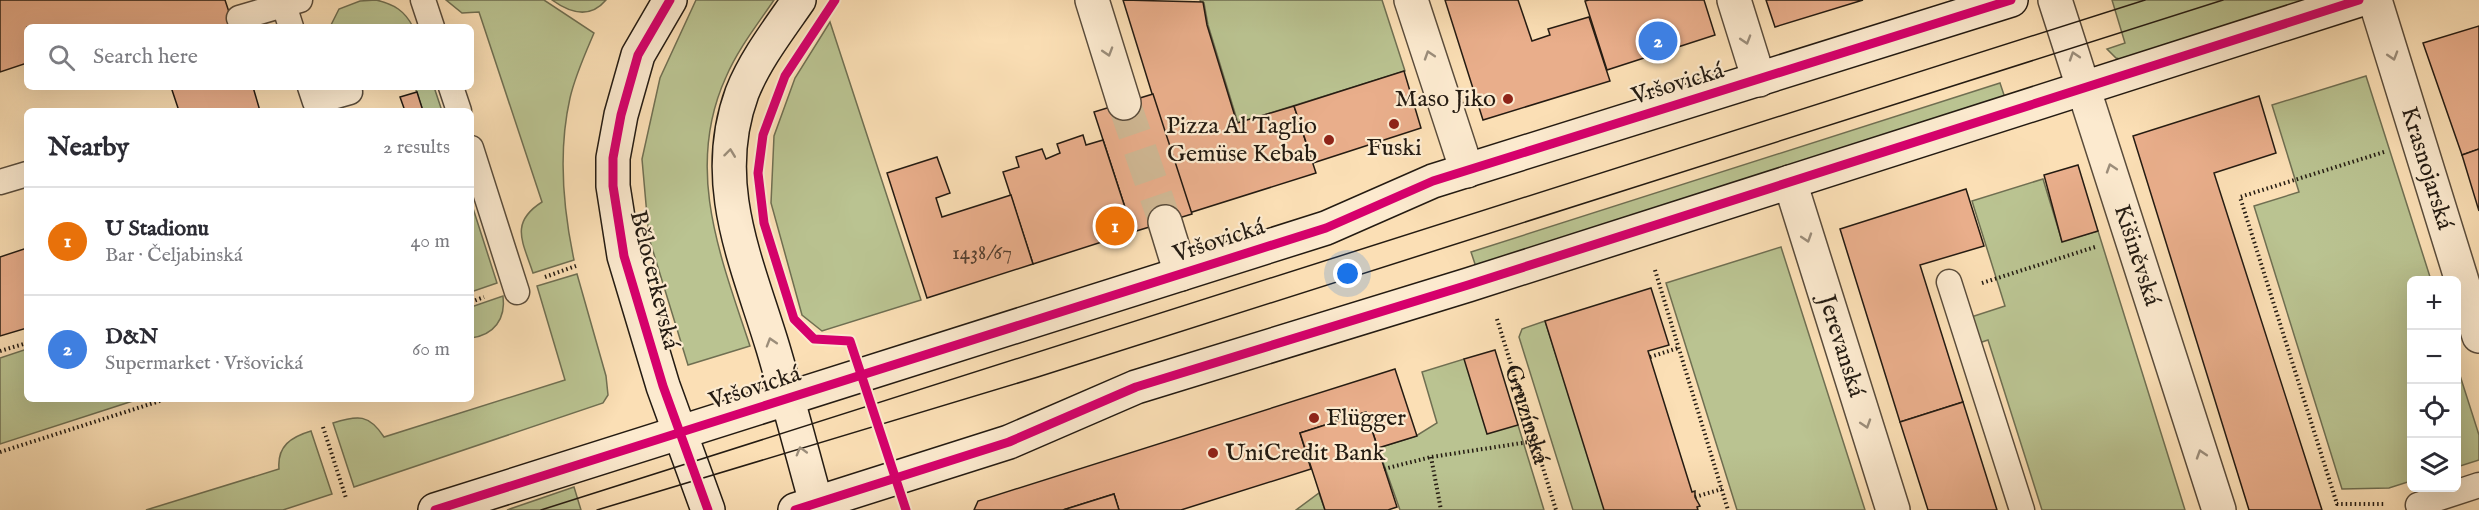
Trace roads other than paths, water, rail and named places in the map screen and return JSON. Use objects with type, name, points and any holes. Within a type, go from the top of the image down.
[{"type":"main road","name":"Bělocerkevská","points":[[670,0],[638,55],[621,115],[614,158],[613,186],[624,256],[663,386],[708,510]]},
{"type":"main road","points":[[799,0],[749,76],[737,112],[728,170],[733,219],[787,398],[810,508],[1009,442],[1137,387],[2085,89],[2359,0]]},
{"type":"main road","points":[[1092,0],[1124,103]]},
{"type":"main road","points":[[1411,0],[1467,171]]},
{"type":"main road","points":[[1734,0],[1759,80]]},
{"type":"main road","name":"Vršovická","points":[[435,510],[1326,228],[1433,181],[2011,0]]},
{"type":"main road","name":"Kišiněvská","points":[[2055,0],[2219,510]]},
{"type":"main road","name":"Krasnojarská","points":[[2375,0],[2479,336]]},
{"type":"main road","name":"Jerevanská","points":[[1790,182],[1893,510]]},
{"type":"main road","points":[[1165,222],[1181,274]]},
{"type":"lane","points":[[423,0],[431,24]]},
{"type":"lane","points":[[239,18],[292,11]]},
{"type":"lane","points":[[311,90],[315,102],[350,92]]},
{"type":"lane","points":[[452,90],[458,108]]},
{"type":"lane","points":[[474,157],[517,292]]},
{"type":"lane","points":[[0,182],[24,175]]},
{"type":"lane","points":[[1949,282],[2022,510]]},
{"type":"lane","points":[[2418,505],[2479,485]]},
{"type":"tunnel","points":[[1124,103],[1165,222]]},
{"type":"tram line","points":[[541,510],[2145,0]]},
{"type":"tram line","points":[[597,510],[1038,377],[2223,0]]},
{"type":"place","name":"D&N","points":[[1658,41]]},
{"type":"place","name":"Maso Jiko","points":[[1508,99]]},
{"type":"place","name":"Fuski","points":[[1394,124]]},
{"type":"place","name":"Pizza Al Taglio Gemüse Kebab","points":[[1329,140]]},
{"type":"place","name":"U Stadionu","points":[[1115,226]]},
{"type":"place","name":"Flügger","points":[[1314,418]]},
{"type":"place","name":"UniCredit Bank","points":[[1213,453]]}]
